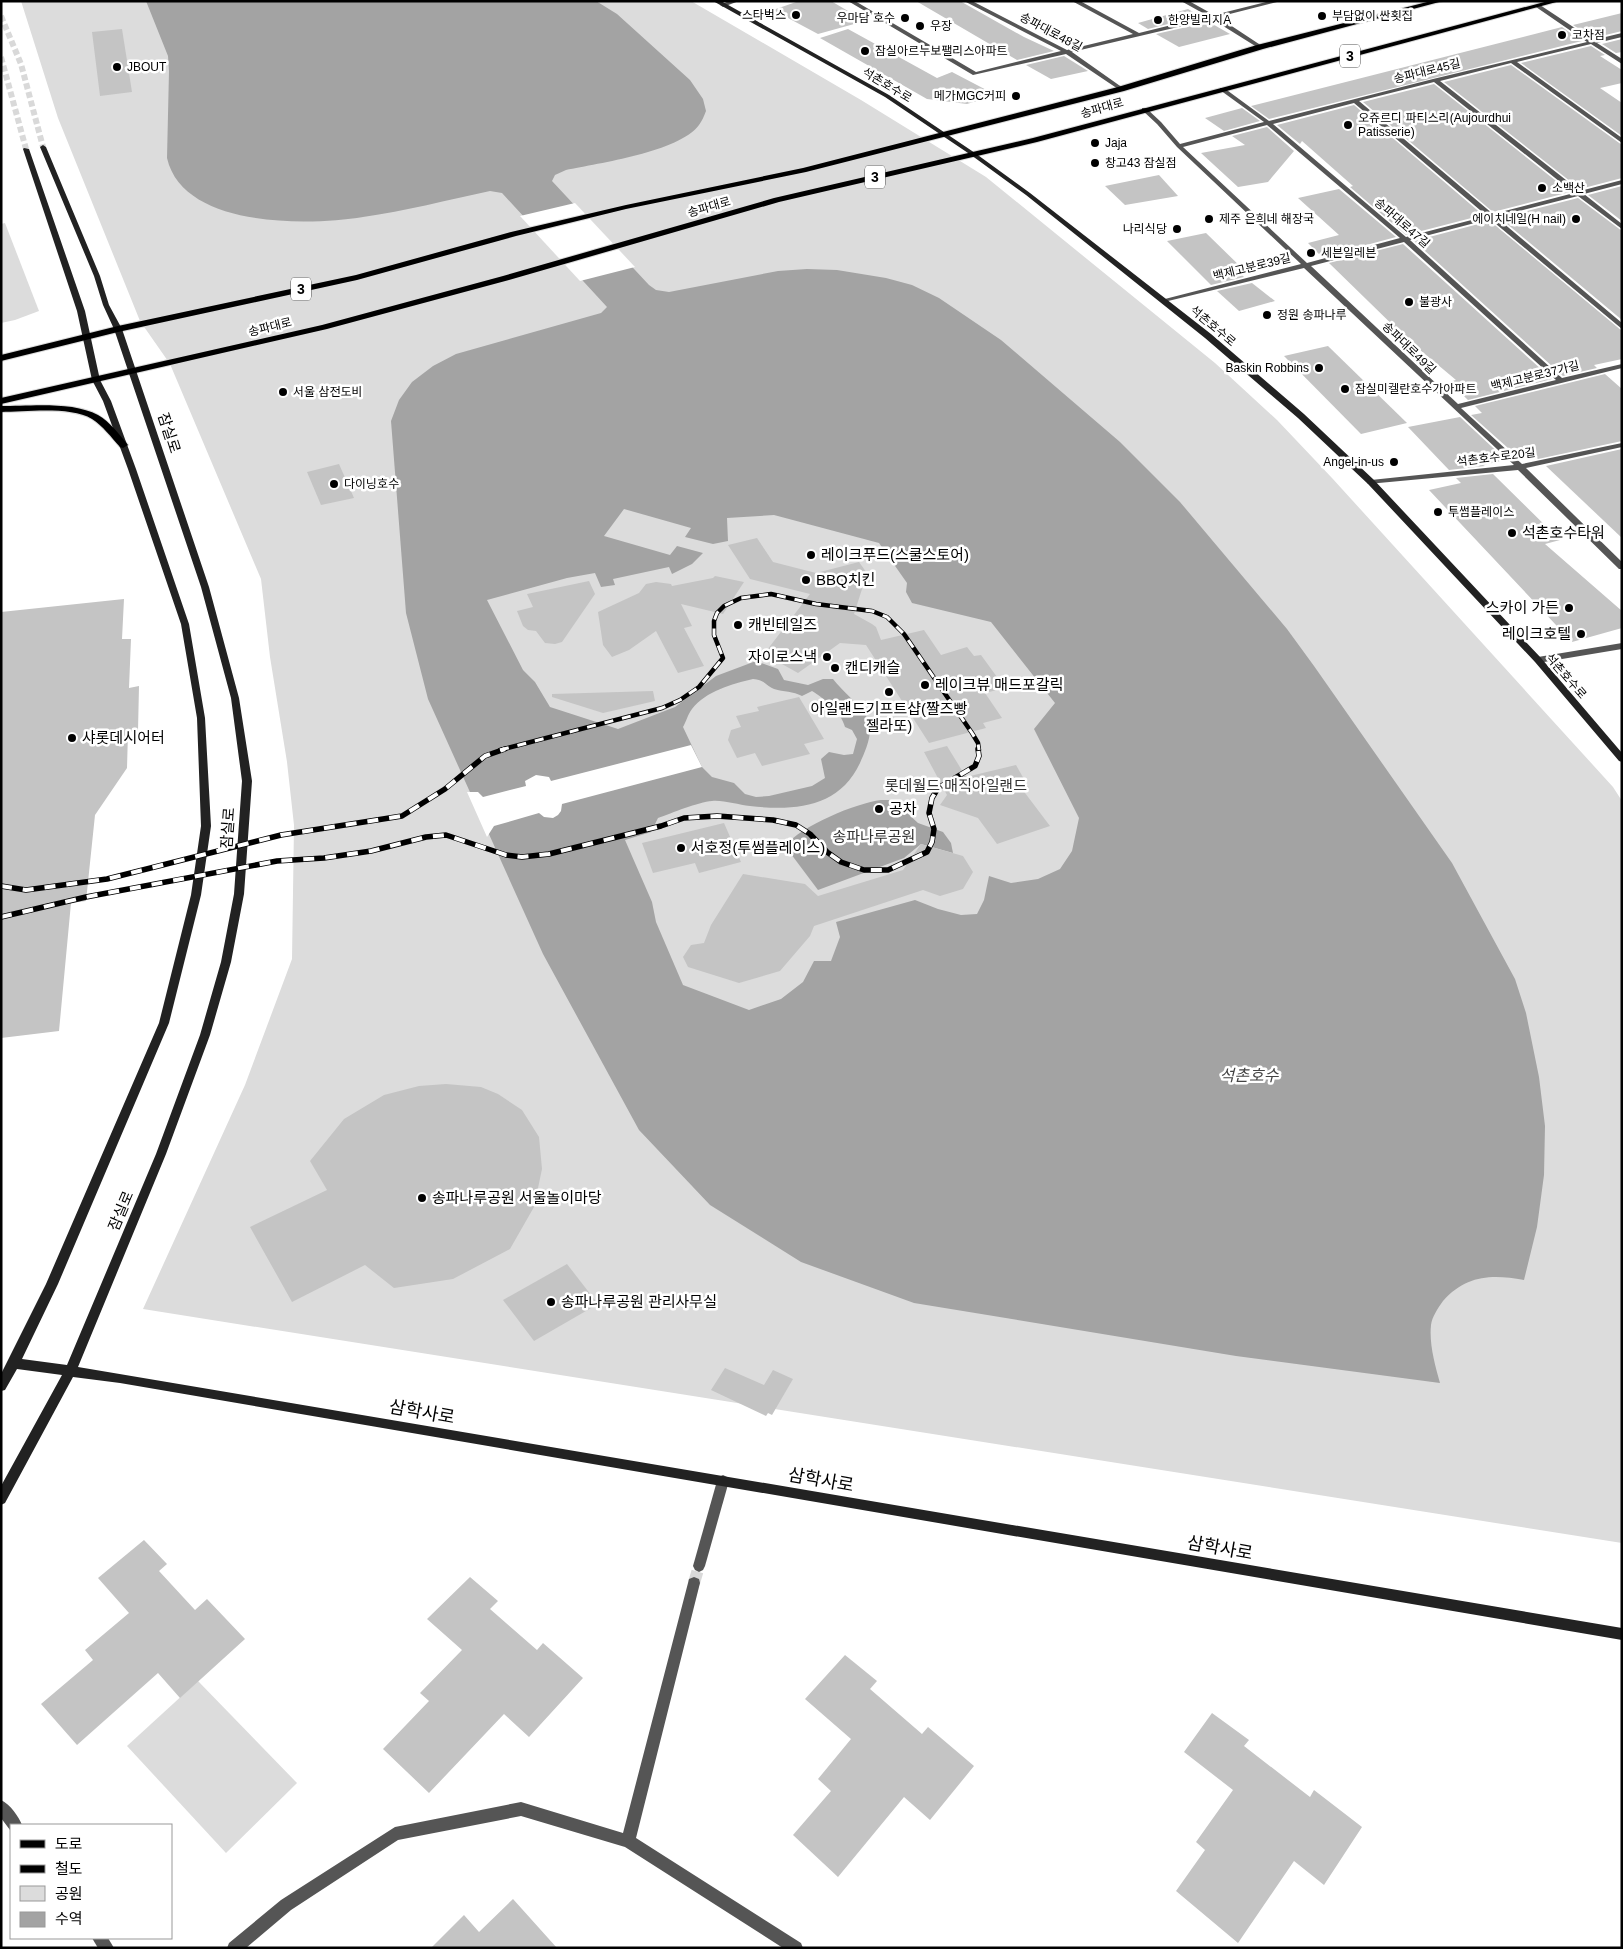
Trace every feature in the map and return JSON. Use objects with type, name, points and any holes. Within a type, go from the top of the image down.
[{"type":"main road","name":"송파대로","points":[[1,358],[87,336],[357,277],[514,234],[626,207],[803,170],[1122,89],[1260,47],[1440,1]]},
{"type":"main road","name":"송파대로","points":[[1,401],[324,327],[542,268],[776,200],[973,154],[1433,36],[1557,1]]},
{"type":"main road","points":[[1,409],[63,411],[91,415],[106,426],[123,445]]},
{"type":"street","name":"석촌호수로","points":[[716,1],[886,96],[973,154],[1028,194],[1164,300],[1302,416],[1371,482],[1538,660],[1622,759]]},
{"type":"street","points":[[722,5],[736,1]]},
{"type":"street","points":[[851,1],[975,74],[1278,1]]},
{"type":"street","name":"송파대로48길","points":[[967,1],[1067,52],[1122,89]]},
{"type":"street","points":[[1076,1],[1137,34]]},
{"type":"street","points":[[1184,1],[1214,17],[1260,47]]},
{"type":"street","points":[[1538,6],[1622,62]]},
{"type":"street","name":"송파대로45길","points":[[1267,122],[1622,35]]},
{"type":"street","points":[[1512,61],[1622,142]]},
{"type":"street","points":[[1435,80],[1622,227]]},
{"type":"street","name":"송파대로47길","points":[[1222,89],[1267,122],[1406,240],[1561,381]]},
{"type":"street","points":[[1355,101],[1622,327]]},
{"type":"street","name":"송파대로49길","points":[[1144,109],[1179,146],[1520,467],[1622,567]]},
{"type":"street","points":[[1179,146],[1267,122]]},
{"type":"street","name":"잠실로","points":[[1,1499],[70,1371],[161,1154],[204,1035],[226,962],[239,894],[247,781],[235,698],[215,620],[134,372],[118,329],[106,305],[97,276],[43,146]]},
{"type":"street","name":"잠실로","points":[[1,1386],[52,1284],[164,1023],[196,895],[206,826],[201,718],[185,624],[107,401],[96,380],[81,311],[26,149]]},
{"type":"street","name":"백제고분로39길","points":[[1164,300],[1307,266],[1622,182]]},
{"type":"street","name":"백제고분로37가길","points":[[1455,407],[1622,366]]},
{"type":"street","name":"석촌호수로20길","points":[[1371,482],[1520,467],[1622,445]]},
{"type":"street","points":[[1538,660],[1622,646]]},
{"type":"street","name":"삼학사로","points":[[14,1363],[120,1378],[1622,1634]]},
{"type":"street","points":[[699,1566],[723,1481]]},
{"type":"street","points":[[628,1841],[694,1583]]},
{"type":"street","points":[[1,1808],[14,1824]]},
{"type":"street","points":[[234,1948],[286,1905],[394,1834],[521,1809],[628,1841],[796,1948]]},
{"type":"green space","name":"송파나루공원","points":[[21,1],[691,1],[861,100],[986,177],[1215,363],[1277,420],[1613,787],[1622,801],[1622,1543],[143,1309],[245,1085],[292,959],[294,825],[261,579],[170,364],[140,321],[58,118]]},
{"type":"green space","points":[[5,223],[39,311],[1,323],[1,224]]},
{"type":"green space","points":[[198,1681],[297,1783],[226,1853],[127,1746]]},
{"type":"water","name":"석촌호수","points":[[146,1],[596,1],[617,14],[690,80],[703,99],[706,111],[699,125],[689,134],[674,142],[637,155],[566,170],[555,175],[552,181],[649,285],[656,290],[669,292],[778,271],[807,269],[837,270],[886,278],[912,285],[939,298],[1001,340],[1120,442],[1180,502],[1287,629],[1452,863],[1515,979],[1526,1013],[1539,1077],[1545,1126],[1544,1175],[1537,1227],[1524,1280],[1490,1277],[1470,1281],[1452,1292],[1437,1310],[1432,1322],[1431,1340],[1440,1383],[1236,1356],[914,1303],[801,1262],[710,1205],[639,1130],[543,954],[428,699],[406,613],[391,421],[399,400],[412,382],[433,366],[456,354],[601,313],[607,307],[502,193],[490,191],[379,215],[311,221],[281,221],[250,217],[221,210],[196,198],[178,181],[167,158],[168,56]],"holes":[[[624,509],[691,528],[685,537],[713,544],[728,541],[727,518],[774,515],[879,543],[907,583],[906,592],[912,603],[991,622],[1055,703],[1034,729],[1079,818],[1072,851],[1060,869],[1038,879],[1011,883],[989,876],[984,900],[977,914],[961,915],[915,900],[836,922],[840,937],[831,961],[814,961],[803,982],[781,999],[749,1010],[683,985],[656,922],[652,902],[625,840],[651,832],[658,818],[706,802],[721,801],[750,806],[783,808],[814,803],[828,798],[851,778],[860,763],[868,743],[870,727],[863,711],[833,679],[823,679],[808,685],[784,680],[778,669],[756,661],[716,676],[675,707],[618,729],[550,707],[535,682],[523,670],[487,600],[567,578],[595,573],[601,587],[615,585],[613,579],[669,567],[672,574],[692,564],[703,553],[677,546],[670,555],[604,536]],[[753,679],[763,682],[774,689],[802,696],[812,691],[822,698],[832,706],[840,716],[845,727],[852,730],[857,739],[853,754],[844,755],[829,752],[821,759],[825,778],[812,786],[769,796],[756,797],[745,794],[734,783],[712,777],[702,767],[683,727],[689,713],[704,697],[728,686]]]},
{"type":"water","points":[[881,800],[893,800],[918,823],[943,832],[951,843],[953,853],[921,844],[904,858],[818,890],[785,846],[793,838],[816,823],[858,806]]},
{"type":"pier","points":[[575,203],[635,267],[580,281],[520,216]]},
{"type":"pier","points":[[691,745],[702,767],[562,804],[561,811],[553,818],[544,817],[539,813],[494,826],[487,837],[467,792],[478,792],[483,797],[526,786],[525,781],[536,775],[549,777],[551,781]]},
{"type":"building","points":[[799,1],[831,1],[865,21],[818,34],[773,10]]},
{"type":"building","points":[[916,1],[960,1],[1024,37],[1054,51],[1017,60]]},
{"type":"building","points":[[1188,9],[1200,16],[1148,29],[1138,23]]},
{"type":"building","points":[[1622,13],[1622,31],[1593,38],[1573,25]]},
{"type":"building","points":[[1209,22],[1230,34],[1179,47],[1156,34]]},
{"type":"building","points":[[1562,27],[1582,41],[1269,119],[1251,106]]},
{"type":"building","points":[[122,29],[132,92],[100,96],[92,32]]},
{"type":"building","points":[[848,29],[937,78],[952,72],[996,95],[967,104],[927,99],[820,38]]},
{"type":"building","points":[[1622,39],[1622,52],[1616,53],[1602,44]]},
{"type":"building","points":[[1591,46],[1605,55],[1600,56],[1622,70],[1622,83],[1600,88],[1622,103],[1622,136],[1521,63]]},
{"type":"building","points":[[1064,56],[1088,71],[1051,79],[1026,65]]},
{"type":"building","points":[[1511,65],[1622,145],[1622,178],[1580,189],[1444,82]]},
{"type":"building","points":[[1434,84],[1570,192],[1493,212],[1363,102]]},
{"type":"building","points":[[1354,105],[1483,215],[1406,235],[1350,187],[1353,186],[1302,141],[1300,144],[1277,125]]},
{"type":"building","points":[[1242,108],[1260,121],[1224,131],[1205,118]]},
{"type":"building","points":[[1267,127],[1294,151],[1268,182],[1238,187],[1201,153],[1245,145],[1232,136]]},
{"type":"building","points":[[1159,175],[1178,196],[1125,205],[1105,186]]},
{"type":"building","points":[[1622,186],[1622,221],[1588,195]]},
{"type":"building","points":[[1339,189],[1396,237],[1322,257],[1308,243],[1339,235],[1298,198]]},
{"type":"building","points":[[1578,198],[1622,231],[1622,320],[1500,218]]},
{"type":"building","points":[[1490,221],[1622,331],[1622,359],[1594,365],[1597,368],[1563,376],[1414,241]]},
{"type":"building","points":[[1206,233],[1247,273],[1242,275],[1244,277],[1211,285],[1167,241]]},
{"type":"building","points":[[1403,244],[1552,379],[1468,400],[1449,382],[1456,380],[1407,339],[1329,263]]},
{"type":"building","points":[[1252,283],[1275,301],[1239,311],[1217,291]]},
{"type":"building","name":"잠실미켈란호수가아파트","points":[[1328,346],[1407,423],[1361,434],[1284,356]]},
{"type":"building","points":[[1605,374],[1622,389],[1622,441],[1538,459],[1533,454],[1518,457],[1471,415],[1482,413],[1475,406]]},
{"type":"building","points":[[1460,417],[1506,460],[1483,465],[1485,466],[1449,470],[1408,427]]},
{"type":"building","points":[[1622,449],[1622,538],[1546,466]]},
{"type":"building","points":[[339,464],[354,498],[321,505],[307,472]]},
{"type":"building","points":[[1493,474],[1560,540],[1545,544],[1622,611],[1622,628],[1572,642],[1429,490],[1461,483],[1456,478]]},
{"type":"building","points":[[757,538],[773,562],[816,573],[859,562],[874,583],[863,586],[854,614],[876,627],[881,640],[924,630],[941,655],[967,647],[974,656],[981,655],[1005,688],[985,693],[1002,718],[983,723],[986,728],[929,743],[866,645],[840,643],[798,673],[764,654],[810,594],[750,579],[728,545]]},
{"type":"building","points":[[715,576],[744,582],[723,614],[681,604],[692,626],[684,628],[704,666],[678,673],[656,631],[629,650],[612,657],[603,645],[598,612],[639,593],[646,584],[656,582],[671,584],[672,586]]},
{"type":"building","points":[[589,581],[595,594],[562,642],[555,644],[545,643],[536,631],[528,630],[523,626],[517,611],[533,607],[527,594]]},
{"type":"building","points":[[124,599],[122,639],[131,639],[129,688],[139,686],[138,731],[128,732],[127,768],[95,815],[86,901],[71,903],[59,1031],[1,1038],[1,612]]},
{"type":"building","points":[[653,691],[655,701],[603,713],[552,697],[552,694]]},
{"type":"building","points":[[799,697],[824,739],[804,744],[810,754],[762,766],[755,753],[737,758],[728,740],[731,730],[741,727],[736,716],[759,711],[757,707]]},
{"type":"building","points":[[947,746],[966,777],[1016,765],[1029,788],[1022,789],[1050,826],[997,844],[978,818],[940,805],[947,795],[924,752]]},
{"type":"building","points":[[724,823],[741,862],[699,873],[695,863],[653,873],[642,843]]},
{"type":"building","points":[[921,844],[963,856],[973,872],[963,889],[940,896],[923,890],[814,926],[810,936],[780,971],[739,983],[688,967],[683,957],[691,945],[704,943],[711,925],[743,874],[805,884],[818,896],[903,870]]},
{"type":"building","name":"송파나루공원 서울놀이마당","points":[[446,1084],[481,1087],[498,1094],[522,1110],[539,1137],[542,1169],[534,1207],[510,1249],[453,1279],[394,1288],[365,1265],[292,1302],[250,1227],[327,1190],[310,1161],[344,1119],[384,1095],[419,1086]]},
{"type":"building","name":"송파나루공원 관리사무실","points":[[567,1264],[598,1304],[534,1341],[503,1300]]},
{"type":"building","points":[[725,1368],[764,1385],[773,1370],[793,1379],[772,1415],[768,1413],[766,1416],[711,1390]]},
{"type":"building","points":[[144,1540],[167,1564],[159,1571],[195,1610],[207,1599],[245,1639],[180,1698],[158,1673],[77,1745],[41,1704],[93,1660],[85,1650],[129,1613],[98,1578]]},
{"type":"building","points":[[470,1577],[498,1601],[490,1609],[537,1650],[543,1643],[583,1678],[529,1737],[504,1714],[429,1793],[383,1749],[429,1701],[420,1693],[462,1650],[427,1619]]},
{"type":"building","points":[[845,1655],[877,1681],[870,1689],[922,1734],[928,1727],[974,1766],[930,1820],[904,1797],[838,1877],[793,1835],[831,1791],[818,1779],[851,1739],[805,1699]]},
{"type":"building","points":[[1212,1713],[1249,1740],[1244,1746],[1310,1797],[1314,1790],[1362,1827],[1324,1885],[1294,1861],[1238,1943],[1176,1891],[1205,1850],[1196,1842],[1233,1790],[1184,1752]]},
{"type":"building","points":[[513,1899],[557,1948],[431,1948],[464,1915],[479,1932]]},
{"type":"tunnel","points":[[1,16],[21,64],[43,147]]},
{"type":"tunnel","points":[[1,57],[26,149]]},
{"type":"tunnel","points":[[694,1583],[699,1566]]},
{"type":"railway","points":[[500,750],[662,708],[680,700],[699,687],[723,658],[714,635],[714,621],[717,613],[724,606],[741,598],[771,594],[816,604],[872,611],[887,617],[904,634],[972,733],[978,743],[979,750]]},
{"type":"railway","points":[[1,886],[26,890],[107,879],[281,835],[402,816],[445,789],[485,756],[505,749]]},
{"type":"railway","points":[[1,917],[86,897],[277,861],[324,858],[371,851],[426,837],[446,835],[506,855],[522,857],[549,854],[661,826],[684,818],[717,816],[773,820],[796,825],[810,834],[827,852],[841,862],[864,870],[888,870],[927,852],[932,842],[934,829],[929,813],[932,798],[938,788],[975,766],[979,756],[978,749]]},
{"type":"place","name":"스타벅스","points":[[796,15]]},
{"type":"place","name":"부담없이 싼횟집","points":[[1322,16]]},
{"type":"place","name":"우마담 호수","points":[[905,18]]},
{"type":"place","name":"한양빌리지A","points":[[1158,20]]},
{"type":"place","name":"우장","points":[[920,26]]},
{"type":"place","name":"코차점","points":[[1562,35]]},
{"type":"place","name":"잠실아르누보팰리스아파트","points":[[865,51]]},
{"type":"place","name":"JBOUT","points":[[117,67]]},
{"type":"place","name":"메가MGC커피","points":[[1016,96]]},
{"type":"place","name":"오쥬르디 파티스리(Aujourdhui Patisserie)","points":[[1348,125]]},
{"type":"place","name":"Jaja","points":[[1095,143]]},
{"type":"place","name":"창고43 잠실점","points":[[1095,163]]},
{"type":"place","name":"소백산","points":[[1542,188]]},
{"type":"place","name":"제주 은희네 해장국","points":[[1209,219]]},
{"type":"place","name":"에이치네일(H nail)","points":[[1576,219]]},
{"type":"place","name":"나리식당","points":[[1177,229]]},
{"type":"place","name":"세븐일레븐","points":[[1311,253]]},
{"type":"place","name":"불광사","points":[[1409,302]]},
{"type":"place","name":"정원 송파나루","points":[[1267,315]]},
{"type":"place","name":"Baskin Robbins","points":[[1319,368]]},
{"type":"place","name":"잠실미켈란호수가아파트","points":[[1345,389]]},
{"type":"place","name":"서울 삼전도비","points":[[283,392]]},
{"type":"place","name":"Angel-in-us","points":[[1394,462]]},
{"type":"place","name":"다이닝호수","points":[[334,484]]},
{"type":"place","name":"투썸플레이스","points":[[1438,512]]},
{"type":"place","name":"석촌호수타워","points":[[1512,533]]},
{"type":"place","name":"레이크푸드(스쿨스토어)","points":[[811,555]]},
{"type":"place","name":"BBQ치킨","points":[[806,580]]},
{"type":"place","name":"스카이 가든","points":[[1569,608]]},
{"type":"place","name":"캐빈테일즈","points":[[738,625]]},
{"type":"place","name":"레이크호텔","points":[[1581,634]]},
{"type":"place","name":"자이로스낵","points":[[827,657]]},
{"type":"place","name":"캔디캐슬","points":[[835,668]]},
{"type":"place","name":"레이크뷰 매드포갈릭","points":[[925,685]]},
{"type":"place","name":"아일랜드기프트샵(짤즈빵 젤라또)","points":[[889,692]]},
{"type":"place","name":"샤롯데시어터","points":[[72,738]]},
{"type":"place","name":"공차","points":[[879,809]]},
{"type":"place","name":"서호정(투썸플레이스)","points":[[681,848]]},
{"type":"place","name":"송파나루공원 서울놀이마당","points":[[422,1198]]},
{"type":"place","name":"송파나루공원 관리사무실","points":[[551,1302]]},
{"type":"park label","name":"롯데월드 매직아일랜드","points":[[956,786]]}]
